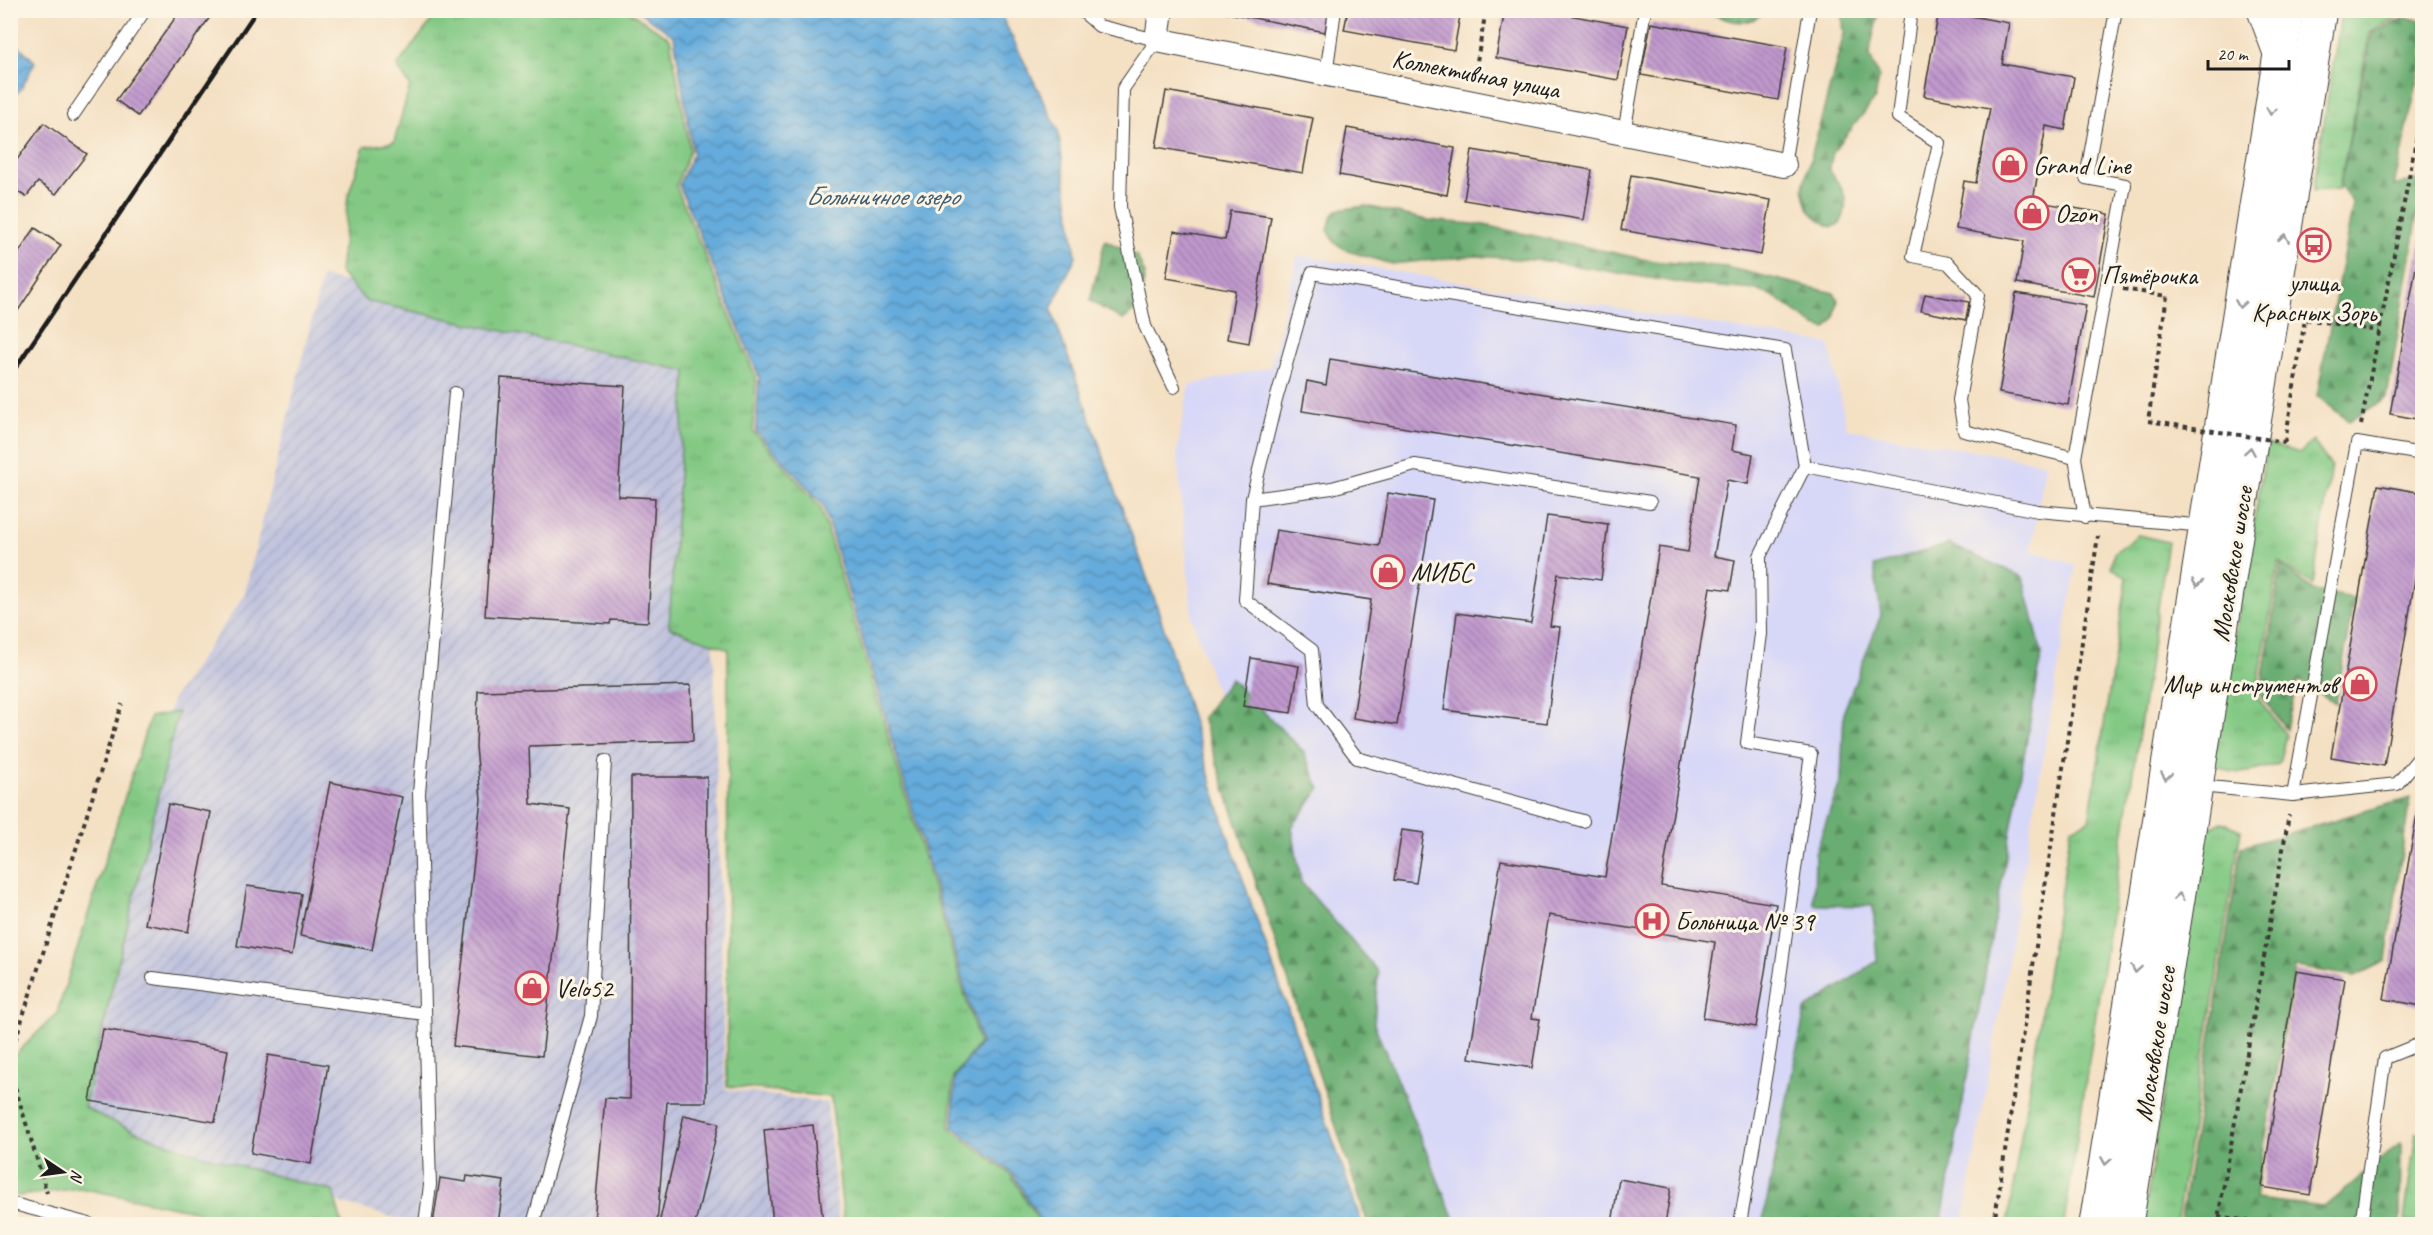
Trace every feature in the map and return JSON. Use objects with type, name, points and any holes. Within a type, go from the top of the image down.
[{"type":"main road","points":[[2264,10],[2280,53]]},
{"type":"main road","name":"Московское шоссе","points":[[2096,1224],[2287,10]]},
{"type":"main road","name":"Московское шоссе","points":[[2126,1224],[2320,10]]},
{"type":"main road","points":[[2313,57],[2331,10]]},
{"type":"street","points":[[1156,39],[1161,10]]},
{"type":"street","name":"Коллективная улица","points":[[1156,39],[1784,165]]},
{"type":"lane","points":[[73,115],[144,10]]},
{"type":"lane","points":[[1081,10],[1099,26],[1156,39],[1123,89],[1120,207],[1145,326],[1174,387]]},
{"type":"lane","points":[[1326,74],[1335,10]]},
{"type":"lane","points":[[1624,133],[1645,10]]},
{"type":"lane","points":[[1784,165],[1810,10]]},
{"type":"lane","points":[[1911,10],[1898,117],[1938,143],[1913,255],[1948,263],[1978,295],[1959,400],[1965,431],[2075,458]]},
{"type":"lane","points":[[2085,517],[2075,458],[2125,185],[2086,178],[2116,10]]},
{"type":"lane","points":[[1583,821],[1357,758],[1317,705],[1312,650],[1245,600],[1252,499],[1276,400],[1312,273],[1785,350],[1805,466],[1760,556],[1761,634],[1747,743],[1811,754],[1770,1049],[1740,1224]]},
{"type":"lane","points":[[425,1224],[430,1185],[419,793],[455,393]]},
{"type":"lane","points":[[2293,795],[2357,443],[2422,454]]},
{"type":"lane","points":[[1252,499],[1332,488],[1415,465],[1650,502]]},
{"type":"lane","points":[[1805,466],[2034,510],[2085,517],[2206,526]]},
{"type":"lane","points":[[2197,786],[2293,795],[2397,784],[2422,754]]},
{"type":"lane","points":[[533,1224],[591,1016],[605,761]]},
{"type":"lane","points":[[153,978],[425,1014]]},
{"type":"lane","points":[[2361,1224],[2385,1058],[2422,1043]]},
{"type":"lane","points":[[10,1203],[89,1224]]},
{"type":"path","points":[[1470,102],[1486,10]]},
{"type":"path","points":[[2357,443],[2422,110]]},
{"type":"path","points":[[2106,286],[2167,297],[2148,421],[2285,442],[2305,318],[2379,332]]},
{"type":"path","points":[[1994,1224],[2100,518]]},
{"type":"path","points":[[10,1057],[122,705]]},
{"type":"path","points":[[2217,1224],[2293,795]]},
{"type":"path","points":[[10,1070],[54,1214]]},
{"type":"path","points":[[2218,1216],[2265,1224]]},
{"type":"shaded area","name":"Больница № 39","points":[[1298,255],[1829,344],[1847,429],[2046,463],[2031,550],[2076,565],[1963,1224],[1387,1224],[1192,617],[1177,452],[1189,385],[1270,367]]},
{"type":"shaded area","points":[[322,277],[706,351],[725,1089],[827,1103],[839,1224],[417,1224],[66,1127],[172,700],[244,596]]},
{"type":"green space","points":[[2388,10],[2401,15],[2370,32],[2339,189],[2313,191],[2341,15],[2347,11]]},
{"type":"green space","points":[[439,11],[628,11],[670,38],[690,150],[676,186],[756,378],[753,431],[820,506],[979,1043],[953,1077],[950,1128],[1011,1175],[1040,1224],[844,1224],[831,1097],[727,1086],[728,649],[669,627],[686,371],[366,301],[340,273],[348,196],[364,147],[394,142],[410,86],[397,66]]},
{"type":"green space","points":[[1706,11],[1765,11],[1752,20],[1736,22]]},
{"type":"green space","points":[[1842,11],[1879,11],[1870,56],[1879,78],[1875,99],[1833,152],[1829,170],[1842,189],[1845,208],[1840,224],[1831,227],[1810,212],[1803,187],[1844,34]]},
{"type":"green space","points":[[2404,18],[2422,20],[2422,62],[2394,186],[2422,178],[2422,191],[2387,398],[2349,421],[2317,396],[2353,204],[2340,185],[2372,33]]},
{"type":"green space","points":[[1366,206],[1428,220],[1484,225],[1652,261],[1726,267],[1834,293],[1838,300],[1834,319],[1826,329],[1815,326],[1773,296],[1756,290],[1686,284],[1546,261],[1476,256],[1391,264],[1348,251],[1335,243],[1328,230],[1331,218],[1337,210]]},
{"type":"green space","points":[[1105,240],[1137,256],[1145,274],[1139,307],[1123,320],[1090,301]]},
{"type":"green space","points":[[2313,441],[2331,466],[2313,585],[2279,562],[2256,696],[2286,734],[2279,764],[2253,771],[2230,772],[2213,763],[2267,444],[2300,453]]},
{"type":"green space","points":[[2138,535],[2168,542],[2064,1224],[2007,1224],[2071,828],[2089,820],[2127,578],[2111,567],[2114,553]]},
{"type":"green space","points":[[1949,544],[2023,577],[2042,654],[1941,1224],[1762,1224],[1805,1010],[1877,961],[1873,906],[1814,905],[1815,853],[1841,780],[1844,711],[1881,615],[1874,566]]},
{"type":"green space","points":[[2281,565],[2315,591],[2354,598],[2336,703],[2298,680],[2286,729],[2260,694]]},
{"type":"green space","points":[[1231,679],[1303,751],[1320,789],[1292,827],[1301,882],[1378,972],[1374,1024],[1456,1224],[1368,1224],[1202,718]]},
{"type":"green space","points":[[178,712],[84,1107],[113,1122],[174,1146],[333,1191],[342,1224],[258,1224],[80,1188],[19,1196],[11,1194],[11,1059],[57,1013],[150,717]]},
{"type":"green space","points":[[2410,798],[2386,961],[2355,976],[2295,967],[2255,1199],[2324,1207],[2401,1143],[2400,1224],[2180,1224],[2241,847]]},
{"type":"green space","points":[[2222,822],[2241,830],[2176,1224],[2143,1224],[2204,830]]},
{"type":"green space","points":[[2416,1133],[2422,1133],[2422,1224],[2404,1221]]},
{"type":"water","name":"Больничное озеро","points":[[638,11],[999,11],[1058,130],[1076,256],[1051,309],[1156,603],[1229,839],[1362,1224],[1042,1224],[1013,1174],[953,1127],[955,1077],[981,1043],[823,505],[756,431],[759,377],[679,185],[693,153],[674,36]]},
{"type":"water","points":[[19,46],[35,62],[21,89],[11,98],[11,49]]},
{"type":"building","points":[[181,10],[202,10],[210,17],[138,116],[116,100]]},
{"type":"building","points":[[1213,10],[1329,10],[1325,32]]},
{"type":"building","points":[[1348,10],[1461,10],[1454,50],[1344,30]]},
{"type":"building","points":[[1505,10],[1542,10],[1628,26],[1618,80],[1496,58]]},
{"type":"building","points":[[1939,10],[2009,23],[2002,64],[2074,77],[2065,130],[2046,126],[2033,201],[2109,214],[2094,297],[2017,283],[2024,241],[1956,229],[1964,181],[1976,183],[1990,108],[1924,96]]},
{"type":"building","points":[[1651,23],[1787,47],[1778,100],[1641,75]]},
{"type":"building","points":[[1166,91],[1313,118],[1303,173],[1156,147]]},
{"type":"building","points":[[44,123],[87,154],[56,194],[38,182],[26,197],[10,187],[10,169]]},
{"type":"building","points":[[1347,128],[1455,148],[1447,195],[1339,175]]},
{"type":"building","points":[[1472,150],[1592,170],[1584,220],[1464,200]]},
{"type":"building","points":[[1631,175],[1771,200],[1761,255],[1621,230]]},
{"type":"building","points":[[1230,211],[1271,217],[1249,343],[1227,339],[1235,290],[1166,278],[1174,231],[1225,240]]},
{"type":"building","points":[[35,228],[61,245],[10,323],[10,266]]},
{"type":"building","points":[[2422,239],[2422,420],[2390,414]]},
{"type":"building","points":[[2016,293],[2086,305],[2068,405],[1999,393]]},
{"type":"building","points":[[1925,294],[1969,302],[1966,320],[1921,311]]},
{"type":"building","points":[[1330,359],[1736,425],[1732,450],[1753,454],[1748,484],[1727,480],[1714,556],[1735,560],[1730,590],[1710,587],[1661,886],[1776,904],[1756,1027],[1703,1018],[1715,942],[1549,915],[1532,1018],[1540,1019],[1532,1068],[1469,1058],[1501,860],[1605,877],[1659,547],[1688,552],[1700,476],[1302,411],[1307,381],[1326,385]]},
{"type":"building","points":[[501,378],[625,386],[618,496],[655,498],[648,622],[611,620],[610,624],[485,616]]},
{"type":"building","points":[[2378,485],[2422,493],[2422,536],[2384,766],[2331,757]]},
{"type":"building","points":[[1388,493],[1433,500],[1397,725],[1353,718],[1371,600],[1267,584],[1276,530],[1379,546]]},
{"type":"building","points":[[1547,516],[1608,524],[1601,580],[1558,574],[1550,626],[1560,627],[1547,723],[1444,710],[1457,613],[1531,623]]},
{"type":"building","points":[[1251,658],[1299,666],[1291,713],[1243,706]]},
{"type":"building","points":[[691,685],[693,741],[529,746],[531,804],[570,809],[542,1056],[453,1046],[481,799],[476,747],[478,691]]},
{"type":"building","points":[[631,777],[707,777],[706,1102],[667,1102],[657,1224],[594,1222],[605,1098],[630,1099]]},
{"type":"building","points":[[330,782],[402,797],[372,950],[300,936]]},
{"type":"building","points":[[2422,792],[2422,1006],[2384,999]]},
{"type":"building","points":[[168,804],[211,812],[188,932],[145,924]]},
{"type":"building","points":[[1402,830],[1424,833],[1416,883],[1394,880]]},
{"type":"building","points":[[247,886],[302,894],[292,955],[237,946]]},
{"type":"building","points":[[2296,971],[2345,979],[2310,1195],[2262,1187]]},
{"type":"building","points":[[103,1029],[228,1050],[215,1122],[90,1101]]},
{"type":"building","points":[[268,1055],[328,1065],[311,1164],[251,1153]]},
{"type":"building","points":[[684,1115],[719,1123],[695,1224],[659,1224]]},
{"type":"building","points":[[813,1125],[823,1224],[773,1224],[764,1130]]},
{"type":"building","points":[[467,1176],[504,1181],[498,1224],[433,1224],[440,1178],[466,1182]]},
{"type":"building","points":[[1619,1179],[1671,1188],[1665,1224],[1612,1224]]},
{"type":"railway","points":[[10,376],[257,10]]},
{"type":"place","name":"Grand Line","points":[[2010,165]]},
{"type":"place","name":"Ozon","points":[[2032,213]]},
{"type":"place","name":"улица Красных Зорь","points":[[2314,245]]},
{"type":"place","name":"Пятёрочка","points":[[2079,275]]},
{"type":"place","name":"МИБС","points":[[1388,572]]},
{"type":"place","name":"Мир инструментов","points":[[2360,684]]},
{"type":"place","name":"Больница № 39","points":[[1652,921]]},
{"type":"place","name":"Velo52","points":[[532,988]]}]
